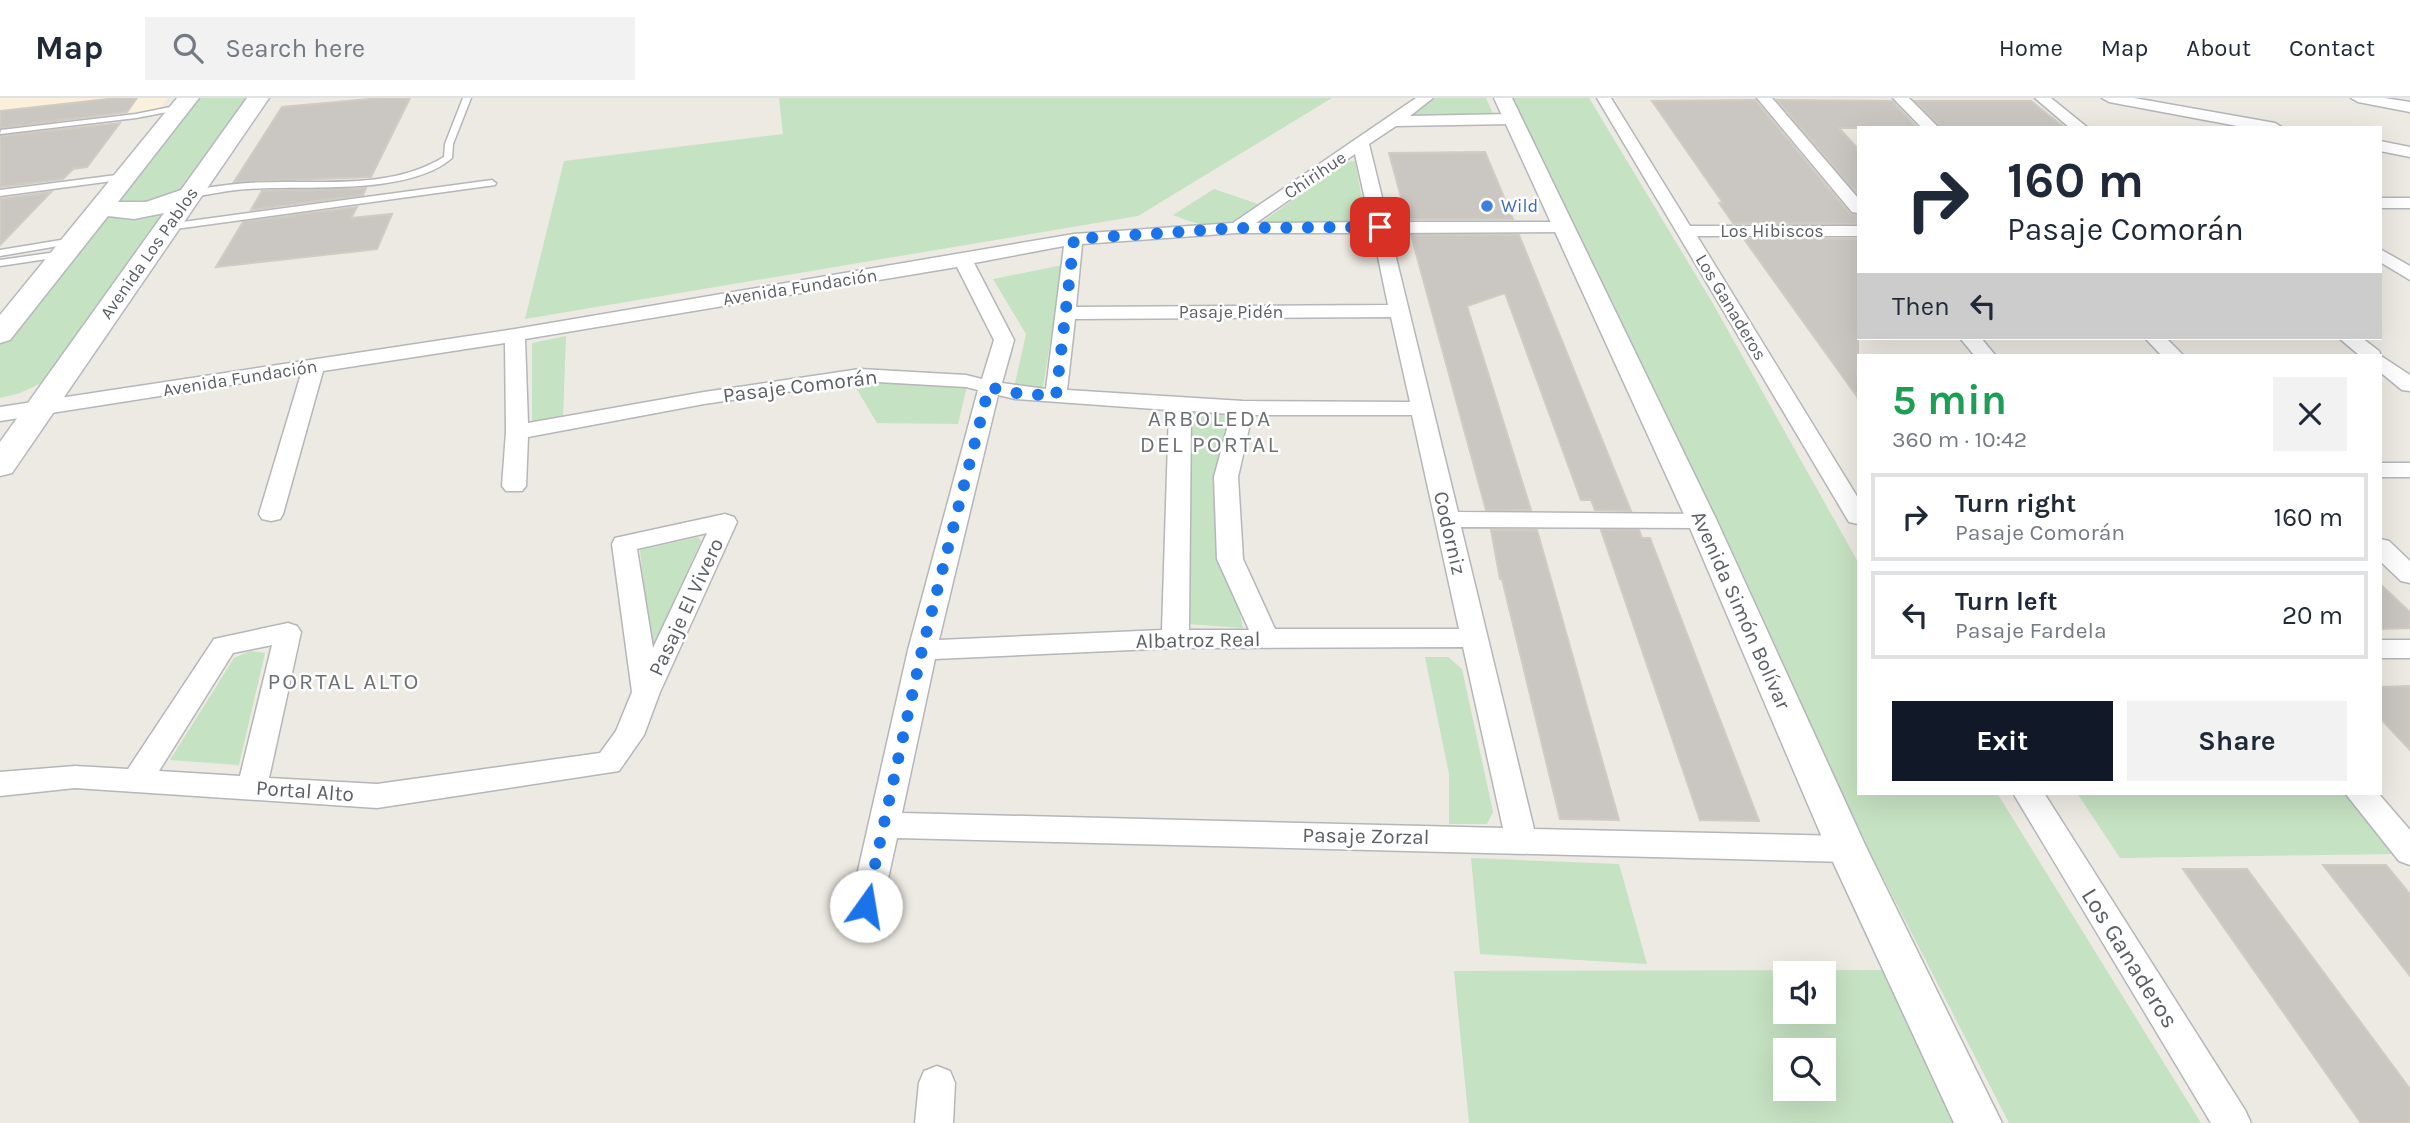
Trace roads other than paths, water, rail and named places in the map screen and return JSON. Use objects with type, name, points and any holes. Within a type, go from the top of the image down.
[{"type":"main road","name":"Avenida Los Pablos","points":[[0,467],[258,98]]},
{"type":"main road","points":[[2,330],[179,108]]},
{"type":"main road","points":[[103,204],[118,211],[138,210],[172,203],[190,195]]},
{"type":"street","name":"Chirihue","points":[[1237,228],[1426,98]]},
{"type":"street","name":"Los Ganaderos","points":[[1604,98],[1857,515]]},
{"type":"street","points":[[1764,98],[1857,207]]},
{"type":"street","points":[[1900,98],[1929,126]]},
{"type":"street","points":[[2042,98],[2077,126]]},
{"type":"street","points":[[2109,98],[2261,126]]},
{"type":"street","points":[[2358,98],[2410,107]]},
{"type":"street","points":[[1393,121],[1508,109]]},
{"type":"street","name":"Avenida Simón Bolívar","points":[[1508,109],[1702,521],[1847,849],[1978,1123]]},
{"type":"street","name":"Codorniz","points":[[1361,144],[1521,840]]},
{"type":"street","points":[[2382,146],[2410,152]]},
{"type":"street","points":[[2382,203],[2410,203]]},
{"type":"street","name":"Avenida Fundación","points":[[41,408],[515,335],[1074,239],[1237,228],[1563,227]]},
{"type":"street","name":"Los Hibiscos","points":[[1685,231],[1857,231]]},
{"type":"street","points":[[1056,396],[1074,239]]},
{"type":"street","points":[[2382,255],[2410,275]]},
{"type":"street","points":[[866,906],[922,650],[989,387],[1004,340],[963,260]]},
{"type":"street","points":[[2382,277],[2410,275]]},
{"type":"street","name":"Pasaje Pidén","points":[[1065,313],[1398,311]]},
{"type":"street","points":[[514,486],[517,432],[515,335]]},
{"type":"street","points":[[1972,340],[1984,354]]},
{"type":"street","points":[[2157,340],[2172,354]]},
{"type":"street","points":[[2352,340],[2371,354]]},
{"type":"street","points":[[2382,364],[2410,385]]},
{"type":"street","points":[[271,514],[313,368]]},
{"type":"street","name":"Pasaje Comorán","points":[[517,432],[704,398],[860,375],[966,381],[1015,393],[1243,408],[1420,409]]},
{"type":"street","points":[[1175,639],[1180,404]]},
{"type":"street","points":[[0,414],[41,408]]},
{"type":"street","points":[[1243,408],[1226,477],[1230,559],[1266,638]]},
{"type":"street","points":[[2382,470],[2410,470]]},
{"type":"street","points":[[1448,519],[1702,521]]},
{"type":"street","name":"Pasaje El Vivero","points":[[608,763],[629,735],[646,692],[725,522],[624,544],[646,692]]},
{"type":"street","points":[[2382,549],[2410,575]]},
{"type":"street","points":[[136,780],[224,646],[288,632],[252,787]]},
{"type":"street","name":"Albatroz Real","points":[[922,650],[1175,639],[1474,638]]},
{"type":"street","points":[[2382,649],[2410,649]]},
{"type":"street","name":"Portal Alto","points":[[0,784],[75,777],[377,796],[608,763]]},
{"type":"street","name":"Los Ganaderos","points":[[2029,795],[2232,1123]]},
{"type":"street","points":[[2362,795],[2410,852]]},
{"type":"street","name":"Pasaje Zorzal","points":[[884,825],[1847,849]]},
{"type":"street","points":[[934,1123],[937,1083]]},
{"type":"lane","points":[[190,195],[251,186],[330,185],[380,180],[438,167],[448,158],[449,144],[467,98]]},
{"type":"lane","points":[[121,124],[179,108]]},
{"type":"lane","points":[[1,135],[179,108]]},
{"type":"lane","points":[[1,135],[52,132]]},
{"type":"lane","points":[[11,185],[127,173]]},
{"type":"lane","points":[[0,193],[127,173]]},
{"type":"lane","points":[[171,223],[492,183]]},
{"type":"lane","points":[[171,223],[265,207]]},
{"type":"lane","points":[[0,253],[69,248]]},
{"type":"lane","points":[[0,263],[69,248]]},
{"type":"place","name":"Wild","points":[[1487,206]]},
{"type":"district","name":"ARBOLEDA DEL PORTAL","points":[[1210,431]]},
{"type":"district","name":"PORTAL ALTO","points":[[344,681]]}]
